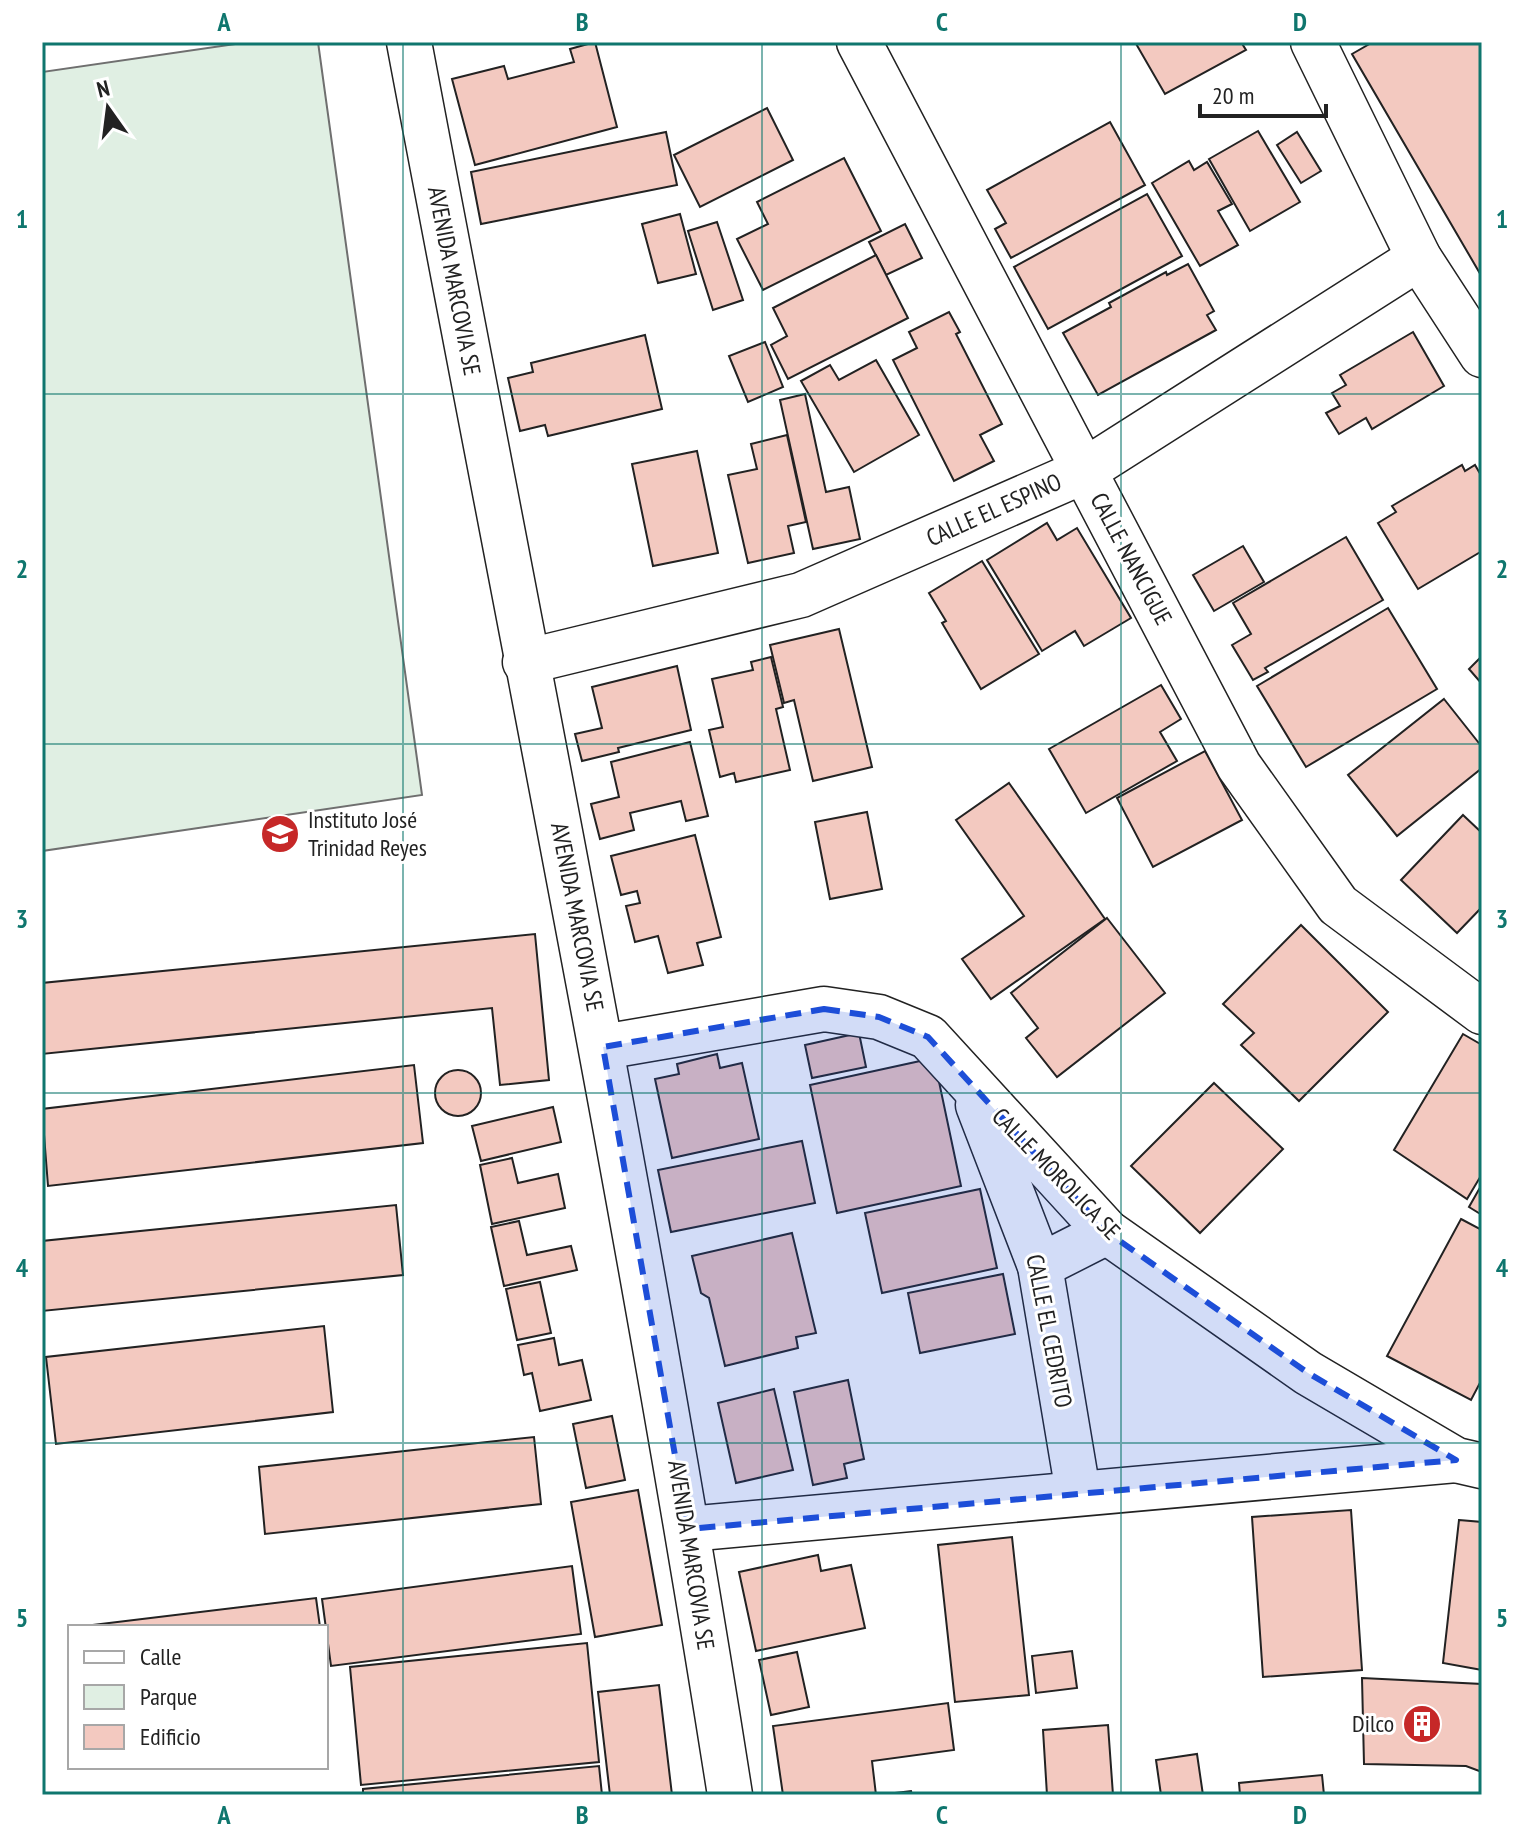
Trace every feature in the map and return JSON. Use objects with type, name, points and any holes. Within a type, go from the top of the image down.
[{"type":"street","name":"AVENIDA MARCOVIA SE","points":[[409,42],[525,662],[603,1047],[688,1529],[730,1795]]},
{"type":"street","name":"CALLE NANCIGUE","points":[[859,42],[1239,766],[1338,905],[1482,1012]]},
{"type":"street","points":[[1313,42],[1419,258],[1482,355]]},
{"type":"street","name":"CALLE EL ESPINO","points":[[525,662],[801,595],[1084,471],[1419,258]]},
{"type":"street","name":"CALLE MOROLICA SE","points":[[603,1047],[824,1009],[879,1017],[928,1037],[1107,1232],[1308,1373],[1469,1463]]},
{"type":"street","name":"CALLE EL CEDRITO","points":[[970,1084],[1040,1266],[1078,1492]]},
{"type":"street","points":[[1040,1266],[1107,1232]]},
{"type":"street","points":[[688,1529],[1078,1492],[1469,1463]]},
{"type":"highlighted area","points":[[824,1009],[879,1017],[928,1037],[1107,1232],[1308,1373],[1456,1460],[688,1529],[603,1047]]},
{"type":"green space","points":[[249,42],[318,42],[422,795],[42,851],[42,72]]},
{"type":"building","points":[[595,42],[617,127],[475,165],[452,79],[504,66],[508,79],[574,62],[570,49]]},
{"type":"building","points":[[1135,42],[1241,42],[1246,50],[1165,94]]},
{"type":"building","points":[[1373,42],[1482,42],[1482,277],[1352,54]]},
{"type":"building","points":[[767,108],[793,160],[700,207],[674,155]]},
{"type":"building","points":[[1110,122],[1145,185],[1011,258],[995,229],[1006,223],[987,190]]},
{"type":"building","points":[[1258,131],[1300,202],[1250,231],[1209,159]]},
{"type":"building","points":[[666,132],[677,185],[481,224],[471,172]]},
{"type":"building","points":[[1297,132],[1321,171],[1301,183],[1277,145]]},
{"type":"building","points":[[844,158],[881,231],[763,290],[737,239],[768,224],[757,202]]},
{"type":"building","points":[[1189,161],[1194,170],[1207,162],[1232,204],[1218,211],[1238,245],[1200,266],[1152,183]]},
{"type":"building","points":[[1147,194],[1182,256],[1048,329],[1014,267]]},
{"type":"building","points":[[680,214],[696,274],[658,283],[642,224]]},
{"type":"building","points":[[717,222],[743,300],[713,310],[688,231]]},
{"type":"building","points":[[905,224],[922,258],[886,275],[869,242]]},
{"type":"building","points":[[876,255],[908,318],[788,379],[771,345],[787,336],[773,308]]},
{"type":"building","points":[[1188,264],[1214,311],[1207,315],[1216,330],[1098,395],[1063,333],[1111,307],[1109,303],[1166,272],[1167,275]]},
{"type":"building","points":[[949,312],[960,332],[956,334],[1002,424],[980,435],[994,461],[954,481],[893,360],[917,348],[909,332]]},
{"type":"building","points":[[1413,332],[1444,386],[1372,429],[1366,418],[1339,434],[1326,413],[1340,406],[1332,393],[1346,385],[1340,375]]},
{"type":"building","points":[[645,335],[662,409],[548,436],[545,425],[520,431],[508,378],[533,372],[531,363]]},
{"type":"building","points":[[765,342],[783,387],[748,402],[729,356]]},
{"type":"building","points":[[876,360],[919,435],[854,472],[801,381],[830,365],[839,380]]},
{"type":"building","points":[[805,394],[826,492],[849,487],[860,539],[813,549],[780,400]]},
{"type":"building","points":[[787,435],[806,522],[788,526],[794,553],[748,563],[728,475],[757,469],[751,444]]},
{"type":"building","points":[[697,451],[718,553],[653,566],[632,464]]},
{"type":"building","points":[[1462,465],[1465,471],[1475,465],[1482,477],[1482,551],[1418,589],[1378,523],[1396,512],[1392,506]]},
{"type":"building","points":[[1047,523],[1057,540],[1077,528],[1131,618],[1084,646],[1075,631],[1042,651],[987,560]]},
{"type":"building","points":[[1346,537],[1383,600],[1265,668],[1268,672],[1253,680],[1232,645],[1251,634],[1233,603]]},
{"type":"building","points":[[1243,546],[1264,582],[1214,611],[1193,575]]},
{"type":"building","points":[[982,561],[1039,654],[981,689],[942,623],[946,621],[929,593]]},
{"type":"building","points":[[1388,608],[1437,689],[1306,767],[1257,686]]},
{"type":"building","points":[[839,629],[872,767],[813,781],[794,700],[784,703],[770,645]]},
{"type":"building","points":[[1482,656],[1482,684],[1469,669]]},
{"type":"building","points":[[771,657],[783,707],[776,709],[790,770],[736,782],[734,773],[720,777],[709,730],[723,727],[712,679],[753,670],[751,662]]},
{"type":"building","points":[[677,666],[691,730],[618,748],[619,752],[582,761],[575,734],[602,728],[592,687]]},
{"type":"building","points":[[1161,685],[1181,719],[1160,732],[1177,761],[1086,813],[1049,749]]},
{"type":"building","points":[[1444,699],[1482,747],[1482,768],[1397,836],[1348,775]]},
{"type":"building","points":[[690,742],[708,816],[686,821],[681,801],[630,813],[634,830],[600,839],[591,804],[619,797],[611,762]]},
{"type":"building","points":[[1205,751],[1242,820],[1153,867],[1117,798]]},
{"type":"building","points":[[1009,783],[1105,919],[991,999],[962,959],[1024,916],[956,820]]},
{"type":"building","points":[[867,812],[882,889],[830,899],[815,822]]},
{"type":"building","points":[[1463,815],[1482,833],[1482,907],[1457,933],[1401,880]]},
{"type":"building","points":[[695,835],[721,937],[697,943],[703,965],[668,973],[658,936],[635,942],[626,906],[640,903],[637,891],[621,895],[611,856]]},
{"type":"building","points":[[1107,918],[1165,993],[1057,1077],[1026,1038],[1038,1028],[1011,993]]},
{"type":"building","points":[[1301,925],[1388,1012],[1299,1101],[1241,1045],[1254,1033],[1223,1004]]},
{"type":"building","points":[[535,934],[549,1080],[500,1085],[492,1008],[42,1054],[42,983]]},
{"type":"building","points":[[859,1033],[866,1067],[812,1078],[805,1045]]},
{"type":"building","points":[[1463,1034],[1482,1045],[1482,1174],[1467,1199],[1394,1150]]},
{"type":"building","points":[[717,1054],[720,1068],[742,1063],[759,1139],[672,1158],[655,1079],[679,1074],[677,1064]]},
{"type":"building","points":[[934,1058],[961,1186],[837,1213],[810,1085]]},
{"type":"building","points":[[414,1065],[423,1143],[48,1186],[42,1109]]},
{"type":"building","points":[[458,1070],[474,1077],[481,1093],[474,1109],[458,1116],[442,1109],[435,1093],[442,1077]]},
{"type":"building","points":[[1214,1083],[1283,1149],[1200,1233],[1131,1166]]},
{"type":"building","points":[[553,1107],[561,1142],[481,1161],[472,1126]]},
{"type":"building","points":[[802,1141],[815,1203],[671,1232],[658,1170]]},
{"type":"building","points":[[512,1158],[518,1183],[558,1174],[565,1208],[492,1224],[480,1165]]},
{"type":"building","points":[[1482,1184],[1482,1215],[1469,1207]]},
{"type":"building","points":[[980,1189],[997,1268],[882,1293],[865,1213]]},
{"type":"building","points":[[396,1205],[403,1275],[42,1311],[42,1241]]},
{"type":"building","points":[[1461,1219],[1482,1230],[1482,1379],[1471,1400],[1387,1356]]},
{"type":"building","points":[[519,1221],[527,1255],[571,1246],[577,1270],[504,1286],[491,1227]]},
{"type":"building","points":[[792,1233],[816,1333],[796,1337],[798,1348],[725,1366],[709,1298],[701,1293],[692,1256]]},
{"type":"building","points":[[1003,1274],[1015,1334],[920,1353],[908,1293]]},
{"type":"building","points":[[540,1282],[551,1333],[517,1340],[506,1289]]},
{"type":"building","points":[[324,1326],[333,1412],[56,1444],[46,1357]]},
{"type":"building","points":[[554,1338],[559,1365],[582,1360],[591,1400],[540,1411],[532,1373],[524,1375],[518,1345]]},
{"type":"building","points":[[848,1380],[864,1459],[844,1464],[847,1478],[813,1485],[794,1392]]},
{"type":"building","points":[[774,1389],[793,1470],[736,1483],[718,1403]]},
{"type":"building","points":[[612,1416],[625,1480],[586,1488],[573,1424]]},
{"type":"building","points":[[534,1437],[541,1504],[265,1534],[259,1467]]},
{"type":"building","points":[[638,1490],[662,1625],[595,1637],[571,1502]]},
{"type":"building","points":[[1351,1510],[1362,1670],[1263,1677],[1252,1517]]},
{"type":"building","points":[[1459,1520],[1482,1522],[1482,1670],[1443,1663]]},
{"type":"building","points":[[1012,1537],[1029,1695],[955,1702],[938,1545]]},
{"type":"building","points":[[818,1555],[821,1571],[851,1565],[865,1628],[756,1651],[739,1572]]},
{"type":"building","points":[[572,1566],[581,1634],[331,1666],[328,1625],[325,1625],[322,1599]]},
{"type":"building","points":[[316,1598],[320,1625],[93,1625]]},
{"type":"building","points":[[587,1643],[599,1762],[361,1785],[350,1667]]},
{"type":"building","points":[[1072,1651],[1077,1688],[1036,1693],[1032,1656]]},
{"type":"building","points":[[797,1652],[809,1707],[771,1715],[759,1660]]},
{"type":"building","name":"Dilco","points":[[1362,1678],[1482,1684],[1482,1772],[1466,1766],[1364,1764]]},
{"type":"building","points":[[659,1685],[672,1795],[610,1795],[598,1692]]},
{"type":"building","points":[[948,1703],[954,1750],[872,1761],[876,1795],[783,1795],[773,1726]]},
{"type":"building","points":[[1108,1725],[1113,1795],[1047,1795],[1043,1730]]},
{"type":"building","points":[[1197,1754],[1203,1795],[1161,1795],[1156,1760]]},
{"type":"building","points":[[599,1766],[602,1795],[363,1795],[363,1789]]},
{"type":"building","points":[[1322,1775],[1324,1795],[1240,1795],[1239,1783]]},
{"type":"building","points":[[911,1791],[912,1795],[878,1795]]},
{"type":"place","name":"Instituto José Trinidad Reyes","points":[[280,834]]},
{"type":"place","name":"Dilco","points":[[1422,1724]]}]
